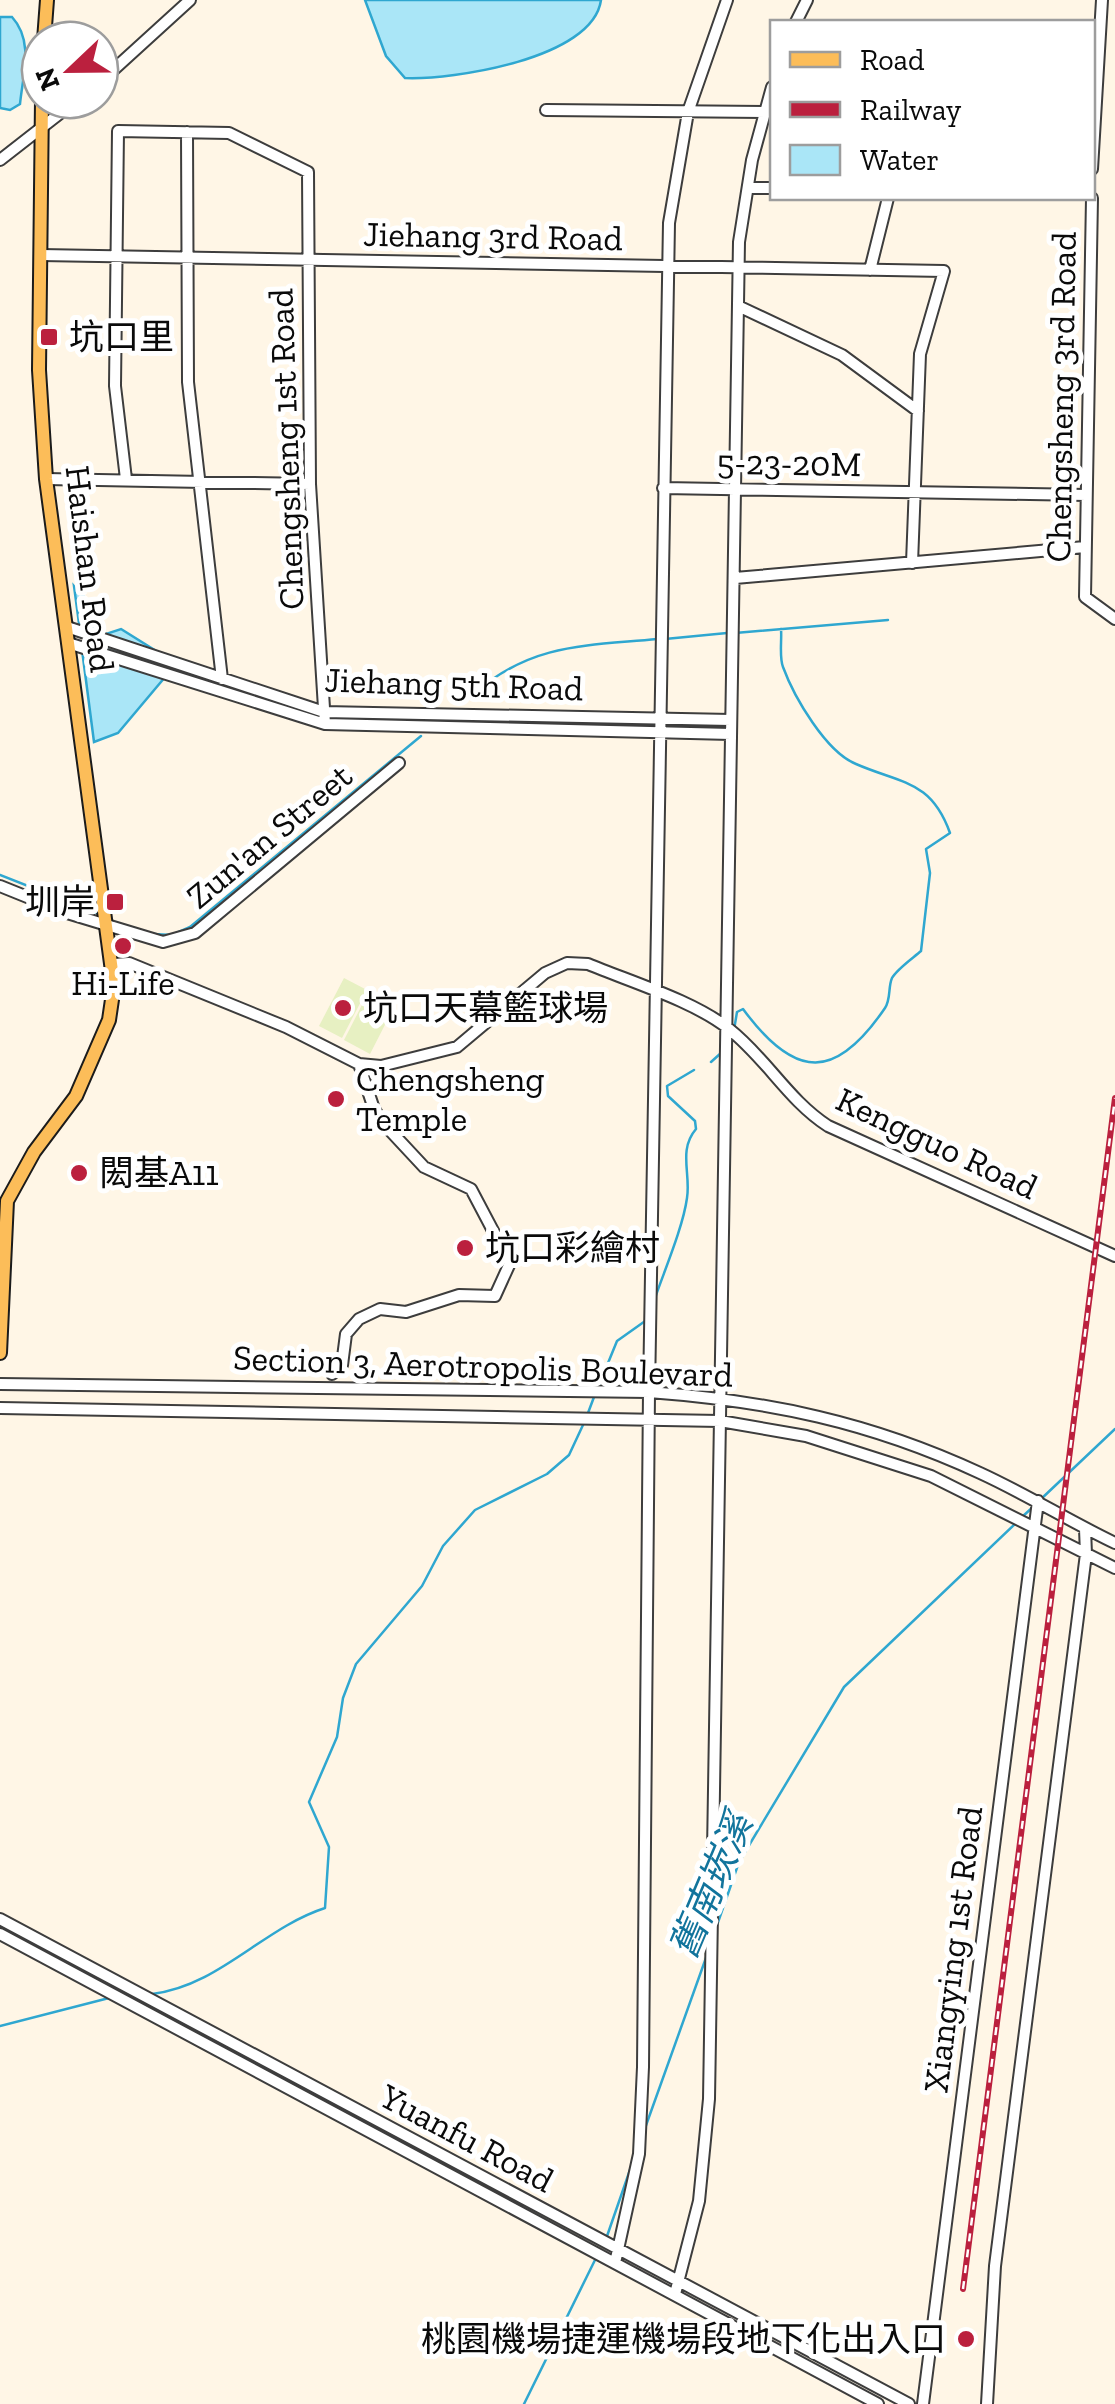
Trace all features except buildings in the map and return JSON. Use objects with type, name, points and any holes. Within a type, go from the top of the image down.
[{"type":"main road","name":"Haishan Road","points":[[4,1199],[76,1096],[100,1046],[109,1020],[114,964],[46,479],[39,370],[42,120]]},
{"type":"main road","points":[[0,1352],[4,1199]]},
{"type":"street","points":[[120,64],[190,0]]},
{"type":"street","points":[[614,2264],[639,2154],[642,2115],[667,266],[676,164],[688,112],[726,0]]},
{"type":"street","points":[[1095,118],[1102,0]]},
{"type":"street","points":[[546,110],[768,112],[748,188],[739,268],[710,2099],[699,2201],[675,2294]]},
{"type":"street","points":[[0,160],[52,120]]},
{"type":"street","points":[[126,479],[115,386],[118,131],[188,132],[188,382],[222,678]]},
{"type":"street","name":"Chengsheng 1st Road","points":[[188,132],[228,133],[308,172],[310,484],[324,718]]},
{"type":"street","points":[[748,188],[770,188]]},
{"type":"street","points":[[870,270],[888,200]]},
{"type":"street","name":"Chengsheng 3rd Road","points":[[1092,200],[1086,597],[1115,619]]},
{"type":"street","name":"Jiehang 3rd Road","points":[[41,255],[944,272],[920,354],[918,411]]},
{"type":"street","points":[[738,306],[842,355],[918,411],[912,564]]},
{"type":"street","points":[[46,479],[310,484]]},
{"type":"street","name":"5-23-20M","points":[[662,488],[1086,495]]},
{"type":"street","points":[[735,578],[1085,547]]},
{"type":"street","name":"Jiehang 5th Road","points":[[67,627],[222,678],[324,718],[731,734]]},
{"type":"street","name":"Jiehang 5th Road","points":[[68,643],[302,720],[731,720]]},
{"type":"street","name":"Zun'an Street","points":[[0,886],[163,942],[195,934],[399,763]]},
{"type":"street","points":[[114,964],[130,963],[286,1027],[359,1064],[374,1109],[384,1123],[424,1166],[471,1189],[510,1263],[494,1296],[459,1295],[406,1312],[380,1308],[359,1319],[346,1334],[342,1365],[332,1374]]},
{"type":"street","name":"Kengguo Road","points":[[359,1064],[381,1066],[457,1046],[534,981],[567,964],[588,964],[726,1026],[774,1071],[800,1108],[828,1126],[1115,1256]]},
{"type":"street","name":"Section 3, Aerotropolis Boulevard","points":[[0,1384],[649,1392],[721,1397],[812,1413],[874,1430],[1038,1501],[1115,1544]]},
{"type":"street","name":"Section 3, Aerotropolis Boulevard","points":[[0,1408],[720,1421],[806,1436],[930,1476],[1115,1568]]},
{"type":"street","name":"Xiangying 1st Road","points":[[922,2404],[1038,1501]]},
{"type":"street","points":[[988,2404],[994,2266],[1086,1554],[1086,1529]]},
{"type":"street","name":"Yuanfu Road","points":[[0,1920],[909,2404]]},
{"type":"street","name":"Yuanfu Road","points":[[0,1934],[878,2404]]},
{"type":"green space","name":"坑口天幕籃球場","points":[[344,978],[367,990],[342,1038],[319,1026]]},
{"type":"green space","points":[[364,1001],[390,1015],[370,1054],[344,1040]]},
{"type":"water","points":[[365,0],[601,0],[592,20],[574,37],[548,51],[486,70],[405,78],[386,56]]},
{"type":"water","points":[[0,17],[12,17],[20,28],[20,104],[10,110],[0,108]]},
{"type":"water","points":[[74,586],[101,615],[94,626],[80,631]]},
{"type":"water","points":[[121,629],[172,661],[171,670],[118,733],[94,742],[81,642]]},
{"type":"waterway","points":[[735,633],[888,620]]},
{"type":"waterway","points":[[734,1030],[737,1012],[743,1009],[762,1033],[798,1059],[833,1059],[850,1049],[885,1008],[894,975],[921,951],[930,873],[926,849],[950,833],[924,793],[845,758],[823,736],[803,708],[783,667],[781,629]]},
{"type":"waterway","points":[[665,639],[727,633]]},
{"type":"waterway","points":[[477,691],[498,675],[540,655],[657,639]]},
{"type":"waterway","points":[[153,934],[172,935],[190,927],[421,736]]},
{"type":"waterway","points":[[0,875],[99,914]]},
{"type":"waterway","points":[[711,1062],[721,1053]]},
{"type":"waterway","points":[[655,1298],[685,1209],[686,1154],[696,1129],[695,1121],[668,1096],[667,1086],[694,1070]]},
{"type":"waterway","points":[[597,1390],[617,1341],[648,1319]]},
{"type":"waterway","points":[[588,1413],[594,1397]]},
{"type":"waterway","points":[[152,1994],[199,1980],[281,1929],[325,1908],[329,1847],[309,1802],[337,1737],[343,1698],[356,1664],[422,1586],[443,1546],[475,1510],[547,1474],[569,1455],[583,1425]]},
{"type":"waterway","name":"舊南崁溪","points":[[1040,1500],[1115,1429]]},
{"type":"waterway","name":"舊南崁溪","points":[[1022,1517],[1034,1506]]},
{"type":"waterway","name":"舊南崁溪","points":[[716,1928],[739,1862],[844,1687],[1016,1523]]},
{"type":"waterway","name":"舊南崁溪","points":[[644,2131],[707,1955]]},
{"type":"waterway","points":[[0,2026],[109,1998]]},
{"type":"waterway","name":"舊南崁溪","points":[[606,2239],[631,2167]]},
{"type":"waterway","name":"舊南崁溪","points":[[524,2404],[595,2260]]},
{"type":"railway","points":[[963,2289],[1115,1098]]},
{"type":"place","name":"坑口里","points":[[49,337]]},
{"type":"place","name":"圳岸","points":[[115,902]]},
{"type":"place","name":"Hi-Life","points":[[123,946]]},
{"type":"place","name":"坑口天幕籃球場","points":[[343,1008]]},
{"type":"place","name":"Chengsheng Temple","points":[[336,1099]]},
{"type":"place","name":"閎基A11","points":[[79,1173]]},
{"type":"place","name":"坑口彩繪村","points":[[465,1248]]},
{"type":"place","name":"桃園機場捷運機場段地下化出入口","points":[[966,2339]]}]
